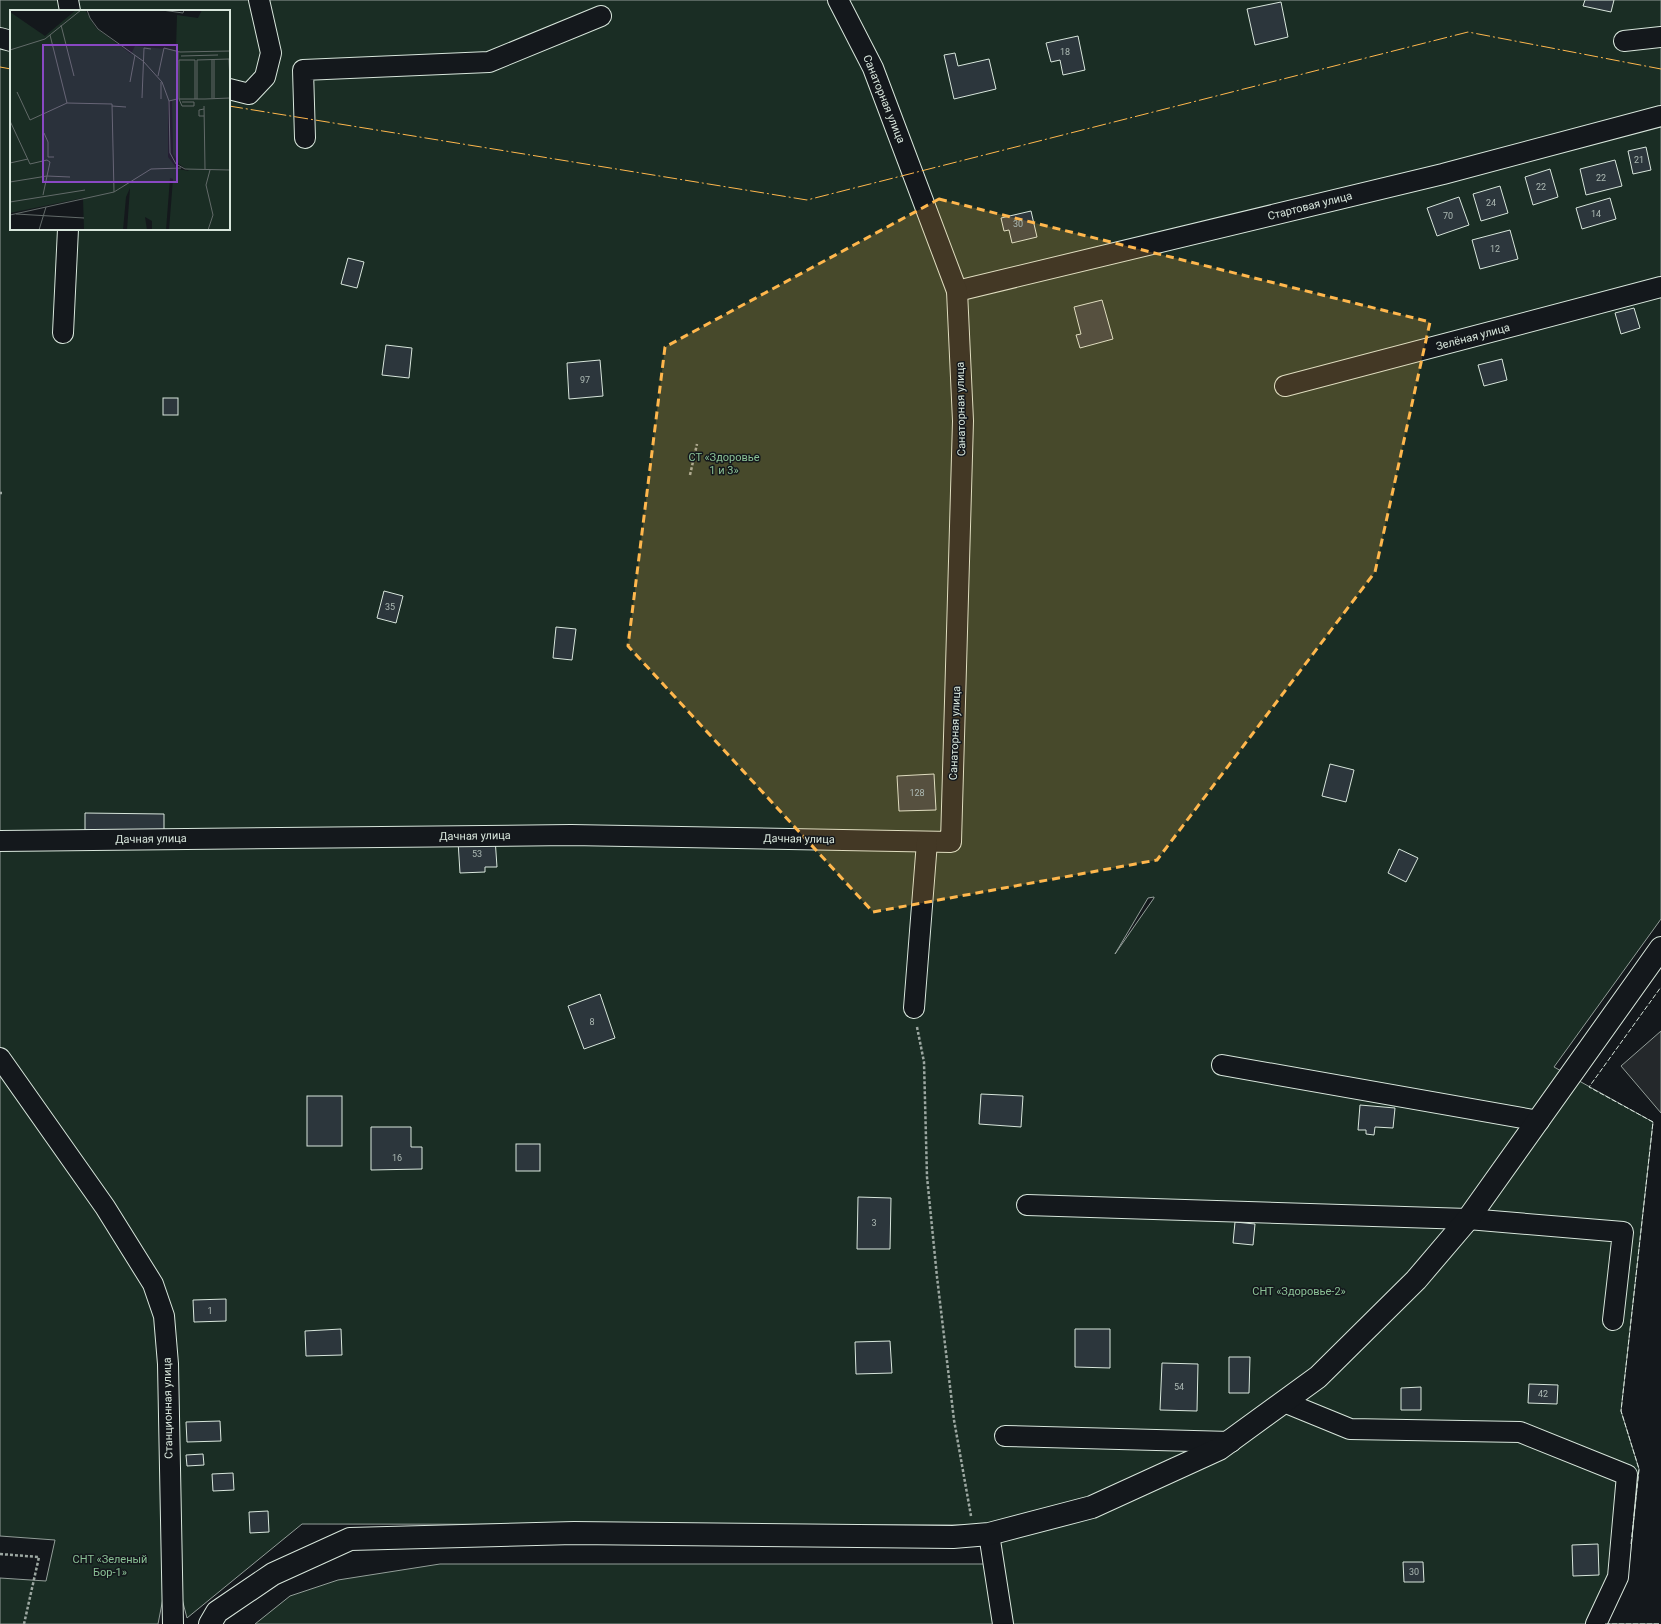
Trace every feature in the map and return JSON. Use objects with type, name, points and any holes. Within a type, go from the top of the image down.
[{"type":"main road","points":[[210,1624],[217,1612],[273,1574],[350,1539],[574,1533],[945,1537],[989,1534],[1092,1507],[1219,1449],[1231,1442],[1318,1377],[1416,1280],[1468,1219],[1580,1065],[1661,948]]},
{"type":"street","points":[[68,0],[70,10]]},
{"type":"street","points":[[230,89],[249,94],[265,77],[272,53],[259,0]]},
{"type":"street","name":"Санаторная улица","points":[[838,0],[873,68],[957,291],[963,422],[951,842]]},
{"type":"street","points":[[305,138],[303,70],[489,62],[601,16]]},
{"type":"street","points":[[1624,41],[1661,37]]},
{"type":"street","points":[[0,38],[10,41]]},
{"type":"street","name":"Стартовая улица","points":[[957,291],[1443,174],[1661,116]]},
{"type":"street","points":[[62,333],[68,230]]},
{"type":"street","name":"Зелёная улица","points":[[1285,386],[1661,287]]},
{"type":"street","name":"Дачная улица","points":[[0,841],[571,835],[951,842]]},
{"type":"street","points":[[914,1008],[927,842]]},
{"type":"street","name":"Станционная улица","points":[[0,1058],[105,1207],[153,1284],[164,1316],[168,1364],[173,1624]]},
{"type":"street","points":[[1222,1065],[1538,1121]]},
{"type":"street","points":[[1027,1205],[1468,1219],[1623,1232],[1613,1320]]},
{"type":"street","points":[[1284,1402],[1350,1429],[1520,1432],[1627,1475],[1618,1577],[1596,1624]]},
{"type":"street","points":[[1005,1436],[1231,1442]]},
{"type":"street","points":[[989,1534],[1004,1624]]},
{"type":"path","points":[[690,475],[697,444]]},
{"type":"path","points":[[914,1008],[924,1062],[927,1177],[954,1420],[972,1524],[989,1534]]},
{"type":"path","points":[[0,1554],[39,1557],[24,1624]]},
{"type":"highlighted area","points":[[939,199],[1430,322],[1375,572],[1157,860],[873,912],[628,646],[665,347]]},
{"type":"green space","points":[[0,0],[1661,0],[1661,919],[1554,1067],[1653,1122],[1621,1411],[1639,1469],[1629,1567],[1603,1624],[255,1624],[290,1596],[338,1580],[440,1564],[985,1564],[987,1525],[302,1524],[187,1618],[171,1557],[158,1624],[0,1624],[0,1578],[46,1581],[55,1540],[0,1536]],"holes":[[[1148,898],[1154,898],[1115,954]]]},
{"type":"shaded area","points":[[1661,1031],[1661,1113],[1621,1066]]},
{"type":"building","points":[[1585,0],[1614,0],[1611,12],[1583,6]]},
{"type":"building","points":[[1281,2],[1288,37],[1255,45],[1247,9]]},
{"type":"building","points":[[1078,36],[1085,70],[1063,75],[1060,60],[1051,62],[1046,43]]},
{"type":"building","points":[[955,53],[958,66],[989,59],[996,89],[954,99],[944,55]]},
{"type":"building","points":[[1646,147],[1651,170],[1633,174],[1628,151]]},
{"type":"building","points":[[1615,160],[1622,186],[1586,195],[1580,169]]},
{"type":"building","points":[[1550,169],[1558,197],[1533,205],[1525,177]]},
{"type":"building","points":[[1500,186],[1508,213],[1481,221],[1473,194]]},
{"type":"building","points":[[1459,197],[1469,225],[1437,236],[1427,208]]},
{"type":"building","points":[[1610,198],[1616,219],[1582,229],[1576,208]]},
{"type":"building","points":[[1031,211],[1037,237],[1012,243],[1009,230],[1004,231],[1001,218]]},
{"type":"building","points":[[1510,230],[1518,259],[1480,269],[1472,240]]},
{"type":"building","points":[[348,258],[364,262],[357,288],[341,284]]},
{"type":"building","points":[[1102,300],[1113,339],[1080,348],[1076,335],[1081,334],[1074,307]]},
{"type":"building","points":[[1634,308],[1640,328],[1621,334],[1615,313]]},
{"type":"building","points":[[386,345],[412,348],[409,378],[382,375]]},
{"type":"building","points":[[1502,359],[1507,380],[1484,386],[1478,365]]},
{"type":"building","points":[[600,360],[603,396],[569,399],[567,363]]},
{"type":"building","points":[[163,398],[178,398],[178,415],[163,415]]},
{"type":"building","points":[[384,591],[403,596],[396,623],[377,618]]},
{"type":"building","points":[[556,627],[576,629],[572,660],[553,658]]},
{"type":"building","points":[[1330,764],[1354,770],[1346,802],[1322,796]]},
{"type":"building","points":[[934,774],[936,810],[899,811],[897,776]]},
{"type":"building","points":[[85,813],[164,814],[164,831],[85,830]]},
{"type":"building","points":[[495,838],[497,867],[485,867],[485,872],[460,873],[458,841]]},
{"type":"building","points":[[1399,849],[1418,858],[1406,882],[1388,873]]},
{"type":"building","points":[[600,994],[615,1038],[584,1049],[568,1006]]},
{"type":"building","points":[[981,1094],[1023,1096],[1021,1127],[979,1124]]},
{"type":"building","points":[[307,1096],[342,1096],[342,1146],[307,1146]]},
{"type":"building","points":[[1360,1105],[1395,1108],[1393,1128],[1375,1127],[1374,1135],[1366,1134],[1366,1130],[1358,1130]]},
{"type":"building","points":[[371,1127],[411,1127],[411,1147],[422,1147],[422,1169],[371,1170]]},
{"type":"building","points":[[516,1144],[540,1144],[540,1171],[516,1171]]},
{"type":"building","points":[[858,1197],[891,1198],[890,1249],[857,1249]]},
{"type":"building","points":[[1235,1222],[1255,1224],[1253,1245],[1233,1243]]},
{"type":"building","points":[[226,1299],[226,1321],[194,1322],[193,1300]]},
{"type":"building","points":[[341,1329],[342,1355],[306,1356],[305,1331]]},
{"type":"building","points":[[1075,1329],[1110,1329],[1110,1368],[1075,1367]]},
{"type":"building","points":[[890,1341],[892,1373],[856,1374],[855,1342]]},
{"type":"building","points":[[1229,1357],[1250,1357],[1249,1393],[1229,1393]]},
{"type":"building","points":[[1162,1363],[1198,1364],[1197,1411],[1160,1410]]},
{"type":"building","points":[[1529,1384],[1558,1385],[1557,1404],[1528,1403]]},
{"type":"building","points":[[1421,1387],[1421,1410],[1401,1410],[1401,1388]]},
{"type":"building","points":[[220,1421],[221,1441],[187,1442],[186,1422]]},
{"type":"building","points":[[203,1454],[204,1465],[187,1466],[186,1455]]},
{"type":"building","points":[[233,1473],[234,1490],[213,1491],[212,1474]]},
{"type":"building","points":[[268,1511],[269,1532],[250,1533],[249,1512]]},
{"type":"building","points":[[1598,1544],[1599,1575],[1573,1576],[1572,1545]]},
{"type":"building","points":[[1403,1562],[1423,1562],[1424,1582],[1404,1582]]},
{"type":"fence","points":[[1631,1544],[1639,1469],[1621,1411],[1653,1122],[1589,1087],[1661,987]]},
{"type":"fence","points":[[1605,1624],[1659,1624]]},
{"type":"power","points":[[230,106],[807,200],[1468,32],[1661,69]]},
{"type":"power","points":[[0,67],[10,69]]},
{"type":"park label","name":"СТ «Здоровье 1 и 3»","points":[[724,463]]},
{"type":"park label","name":"СНТ «Здоровье-2»","points":[[1299,1291]]},
{"type":"park label","name":"СНТ «Зеленый Бор-1»","points":[[110,1565]]}]
